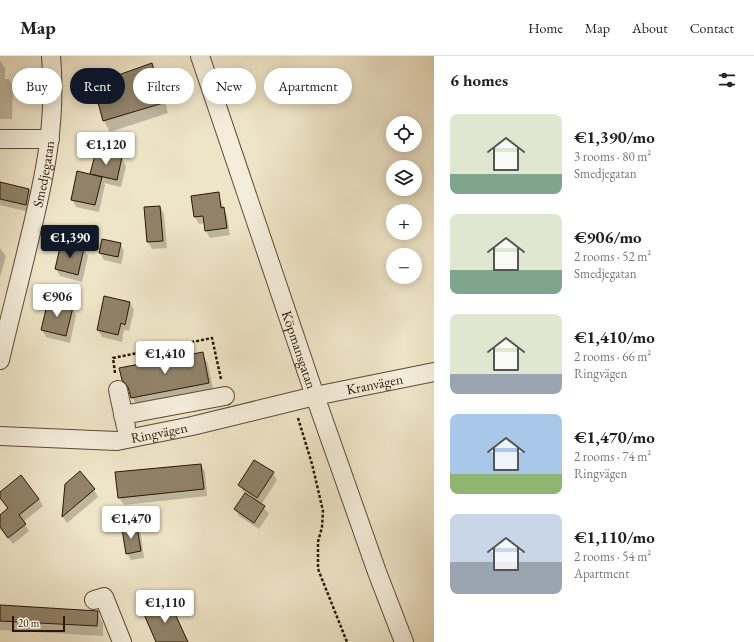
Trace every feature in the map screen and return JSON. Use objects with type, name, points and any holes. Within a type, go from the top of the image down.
[{"type":"street","name":"Smedjegatan","points":[[0,360],[41,191],[50,139],[54,88],[50,56]]},
{"type":"street","name":"Köpmansgatan","points":[[200,56],[315,396],[377,572],[404,642]]},
{"type":"street","points":[[0,139],[50,139]]},
{"type":"street","name":"Kranvägen","points":[[315,396],[434,372]]},
{"type":"street","points":[[118,390],[129,439]]},
{"type":"street","points":[[124,415],[225,396]]},
{"type":"street","name":"Ringvägen","points":[[0,436],[72,441],[117,441],[184,428],[315,396]]},
{"type":"street","points":[[94,600],[104,597],[122,642]]},
{"type":"path","points":[[118,390],[113,358],[212,338],[225,396]]},
{"type":"path","points":[[293,402],[312,464],[323,511],[318,548],[318,569],[347,642]]},
{"type":"building","points":[[152,63],[153,68],[138,68]]},
{"type":"building","points":[[133,70],[133,104],[160,104],[103,121],[98,104],[125,104],[125,73]]},
{"type":"building","points":[[96,151],[122,157],[117,180],[90,174]]},
{"type":"building","points":[[77,171],[102,177],[95,205],[71,200]]},
{"type":"building","points":[[0,182],[29,189],[26,205],[0,199]]},
{"type":"building","points":[[219,192],[221,208],[224,207],[227,228],[205,231],[203,216],[194,217],[191,196]]},
{"type":"building","points":[[160,206],[163,241],[147,242],[144,207]]},
{"type":"building","points":[[102,239],[121,243],[118,257],[99,253]]},
{"type":"building","points":[[61,243],[84,248],[78,275],[55,269]]},
{"type":"building","points":[[104,296],[130,302],[125,325],[121,323],[118,335],[97,330]]},
{"type":"building","points":[[48,301],[73,307],[66,336],[41,330]]},
{"type":"building","points":[[203,352],[209,383],[131,398],[128,387],[122,380],[119,368]]},
{"type":"building","points":[[254,460],[274,472],[257,498],[238,485]]},
{"type":"building","points":[[201,464],[204,489],[118,498],[115,472]]},
{"type":"building","points":[[80,471],[95,489],[62,517],[65,484]]},
{"type":"building","points":[[21,475],[39,499],[19,515],[26,524],[8,538],[0,527],[0,515],[8,508],[0,498],[0,492]]},
{"type":"building","points":[[245,493],[265,506],[254,523],[234,509]]},
{"type":"building","points":[[137,527],[141,551],[126,554],[122,529]]},
{"type":"building","points":[[169,601],[188,642],[156,642],[143,612]]},
{"type":"building","points":[[0,605],[98,611],[97,626],[0,621]]}]
